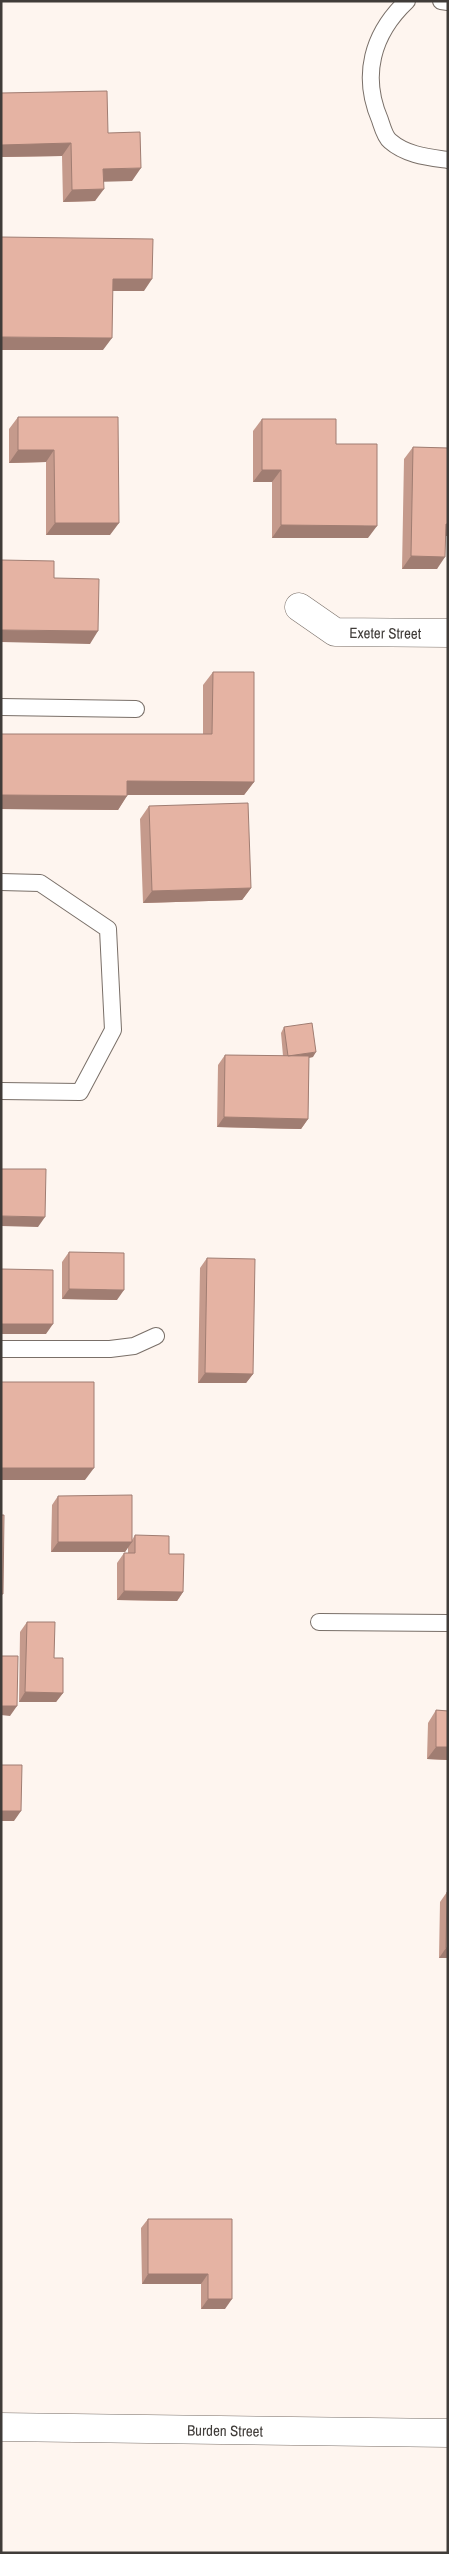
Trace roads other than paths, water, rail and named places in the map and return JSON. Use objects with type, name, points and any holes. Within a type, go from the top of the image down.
[{"type":"street","name":"Exeter Street","points":[[299,607],[335,632],[448,633]]},
{"type":"street","name":"Burden Street","points":[[1,2427],[448,2433]]},
{"type":"lane","points":[[407,1],[390,17],[370,61],[372,103],[388,140],[415,155],[448,160]]},
{"type":"lane","points":[[440,1],[448,2]]},
{"type":"lane","points":[[1,707],[136,710]]},
{"type":"lane","points":[[1,882],[40,883],[108,929],[112,1030],[80,1092],[1,1091]]},
{"type":"lane","points":[[1,1348],[58,1350],[118,1348],[134,1346],[156,1336]]},
{"type":"lane","points":[[319,1622],[448,1623]]}]
